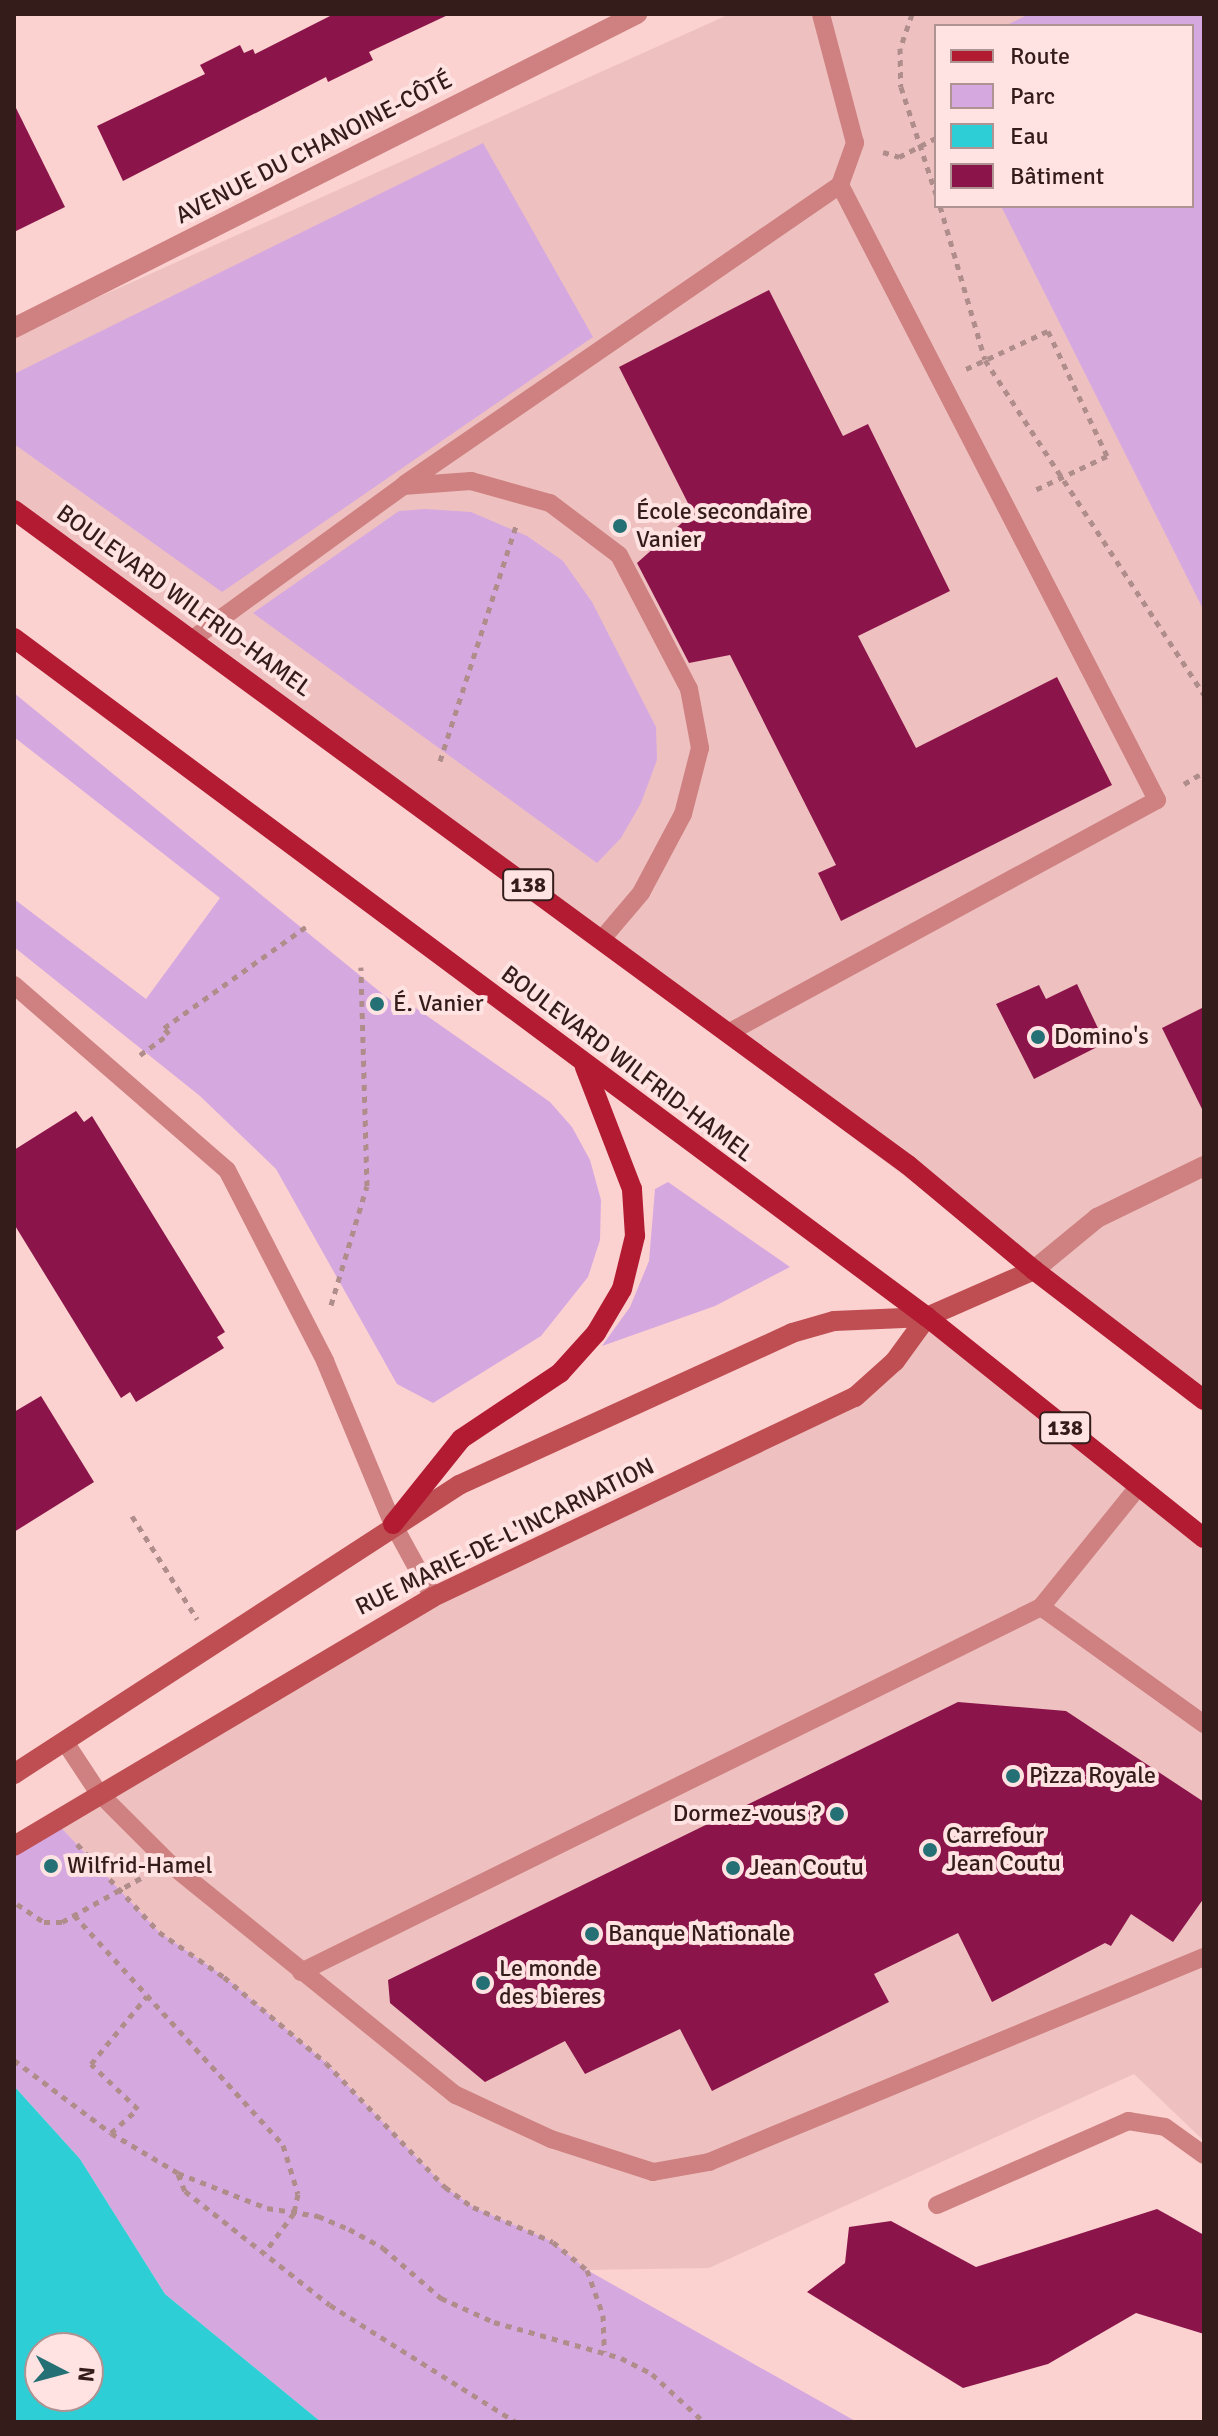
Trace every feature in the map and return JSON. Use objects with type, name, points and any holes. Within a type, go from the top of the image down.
[{"type":"main road","name":"BOULEVARD WILFRID-HAMEL","points":[[14,510],[194,638],[908,1165],[1034,1270],[1204,1400]]},
{"type":"main road","name":"BOULEVARD WILFRID-HAMEL","points":[[14,638],[585,1067],[927,1317],[1204,1538]]},
{"type":"main road","points":[[393,1524],[461,1439],[560,1373],[596,1333],[622,1289],[635,1236],[632,1189],[585,1067]]},
{"type":"main road","points":[[14,1774],[393,1524],[558,1437],[792,1333],[834,1321],[927,1317],[1034,1270]]},
{"type":"main road","name":"RUE MARIE-DE-L'INCARNATION","points":[[14,1846],[98,1792],[433,1597],[855,1397],[895,1361],[927,1317]]},
{"type":"street","name":"AVENUE DU CHANOINE-CÔTÉ","points":[[14,328],[637,14]]},
{"type":"street","points":[[1034,1270],[1097,1218],[1204,1166]]},
{"type":"lane","points":[[194,638],[403,486],[840,185],[855,143],[821,14]]},
{"type":"lane","points":[[728,1033],[1157,800],[840,185]]},
{"type":"lane","points":[[403,486],[471,481],[550,503],[619,555],[689,689],[700,748],[683,814],[641,893],[602,939]]},
{"type":"lane","points":[[14,985],[227,1170],[318,1348],[393,1524],[433,1597]]},
{"type":"lane","points":[[301,1972],[1041,1607],[1139,1486]]},
{"type":"lane","points":[[1041,1607],[1204,1724]]},
{"type":"lane","points":[[65,1742],[98,1792],[169,1863],[456,2095],[551,2139],[653,2172],[709,2162],[1204,1957]]},
{"type":"lane","points":[[937,2205],[1128,2121],[1165,2127],[1204,2155]]},
{"type":"path","points":[[912,14],[900,48],[901,87],[934,187]]},
{"type":"path","points":[[855,143],[899,157],[934,139]]},
{"type":"path","points":[[941,208],[985,360],[1059,479],[1204,695]]},
{"type":"path","points":[[940,381],[1048,331],[1107,456],[1003,505]]},
{"type":"path","points":[[440,761],[526,496]]},
{"type":"path","points":[[116,1072],[169,1034],[164,1028],[310,924]]},
{"type":"path","points":[[318,1348],[367,1186],[361,967]]},
{"type":"path","points":[[132,1516],[213,1643]]},
{"type":"path","points":[[54,1820],[159,1932],[224,1977],[326,2063],[445,2187],[473,2207],[553,2242],[587,2270],[603,2315],[604,2352]]},
{"type":"path","points":[[17,1904],[44,1922],[74,1915],[169,1863]]},
{"type":"path","points":[[74,1915],[283,2145],[297,2176],[294,2213],[265,2252]]},
{"type":"path","points":[[111,2133],[138,2109],[91,2064],[147,1996]]},
{"type":"path","points":[[14,2060],[111,2133],[178,2173],[224,2194],[294,2213],[318,2216],[360,2235],[441,2298],[494,2322],[604,2352],[652,2374],[704,2422]]},
{"type":"path","points":[[178,2173],[185,2191],[330,2305],[516,2422]]},
{"type":"shaded area","name":"École secondaire Vanier","points":[[730,14],[1204,14],[1204,1400],[14,510],[14,335]]},
{"type":"shaded area","points":[[927,1317],[1204,1538],[1204,2141],[1134,2074],[709,2268],[587,2270],[553,2242],[473,2207],[445,2187],[326,2063],[225,1977],[159,1932],[54,1820],[385,1623],[855,1397]]},
{"type":"green space","points":[[1029,14],[1204,14],[1204,611],[1002,208],[1194,208],[1194,24],[1009,24]]},
{"type":"green space","points":[[483,143],[593,337],[222,592],[14,444],[14,374]]},
{"type":"green space","points":[[399,511],[471,512],[527,536],[563,561],[592,602],[656,727],[657,760],[641,803],[621,838],[597,863],[253,613]]},
{"type":"green space","points":[[14,693],[401,1009],[410,1004],[550,1102],[572,1127],[590,1160],[601,1200],[600,1240],[588,1277],[541,1336],[433,1403],[397,1384],[276,1169],[200,1096],[14,947],[14,899],[146,999],[220,898],[14,737]]},
{"type":"green space","points":[[668,1182],[790,1267],[715,1306],[602,1346],[630,1307],[649,1261],[655,1189]]},
{"type":"green space","points":[[54,1820],[159,1932],[225,1977],[326,2063],[445,2187],[473,2207],[553,2242],[587,2270],[857,2422],[321,2422],[165,2294],[80,2159],[14,2086],[14,1846]]},
{"type":"water","points":[[14,2086],[80,2159],[165,2294],[321,2422],[14,2422]]},
{"type":"building","points":[[334,14],[450,14],[369,52],[373,60],[328,82],[326,77],[123,181],[97,126],[205,74],[200,65],[240,45],[244,53],[253,49],[255,54]]},
{"type":"building","points":[[14,104],[65,207],[14,232]]},
{"type":"building","points":[[769,290],[843,436],[868,424],[950,591],[858,636],[916,748],[1057,677],[1112,785],[841,921],[818,873],[836,865],[730,655],[689,663],[637,563],[693,513],[619,367]]},
{"type":"building","points":[[1077,984],[1105,1043],[1034,1079],[996,1004],[1039,985],[1046,999]]},
{"type":"building","points":[[1204,1007],[1204,1113],[1162,1028]]},
{"type":"building","points":[[76,1111],[84,1122],[92,1116],[225,1332],[217,1337],[224,1348],[136,1402],[130,1392],[121,1398],[14,1224],[14,1150]]},
{"type":"building","points":[[41,1396],[94,1482],[14,1532],[14,1412]]},
{"type":"building","name":"Carrefour Jean Coutu","points":[[958,1702],[1066,1711],[1204,1802],[1204,1898],[1173,1942],[1131,1914],[1111,1946],[1105,1943],[992,2002],[958,1933],[874,1974],[889,2002],[712,2091],[680,2029],[585,2074],[565,2041],[485,2082],[390,2003],[388,1980]]},
{"type":"building","points":[[1157,2209],[1204,2235],[1204,2334],[1136,2313],[1048,2364],[963,2388],[807,2292],[845,2263],[849,2227],[891,2221],[976,2267]]},
{"type":"place","name":"École secondaire Vanier","points":[[620,526]]},
{"type":"place","name":"É. Vanier","points":[[377,1004]]},
{"type":"place","name":"Domino's","points":[[1038,1037]]},
{"type":"place","name":"Pizza Royale","points":[[1013,1776]]},
{"type":"place","name":"Dormez-vous ?","points":[[837,1814]]},
{"type":"place","name":"Carrefour Jean Coutu","points":[[930,1850]]},
{"type":"place","name":"Wilfrid-Hamel","points":[[51,1866]]},
{"type":"place","name":"Jean Coutu","points":[[733,1868]]},
{"type":"place","name":"Banque Nationale","points":[[592,1934]]},
{"type":"place","name":"Le monde des bieres","points":[[483,1983]]}]
